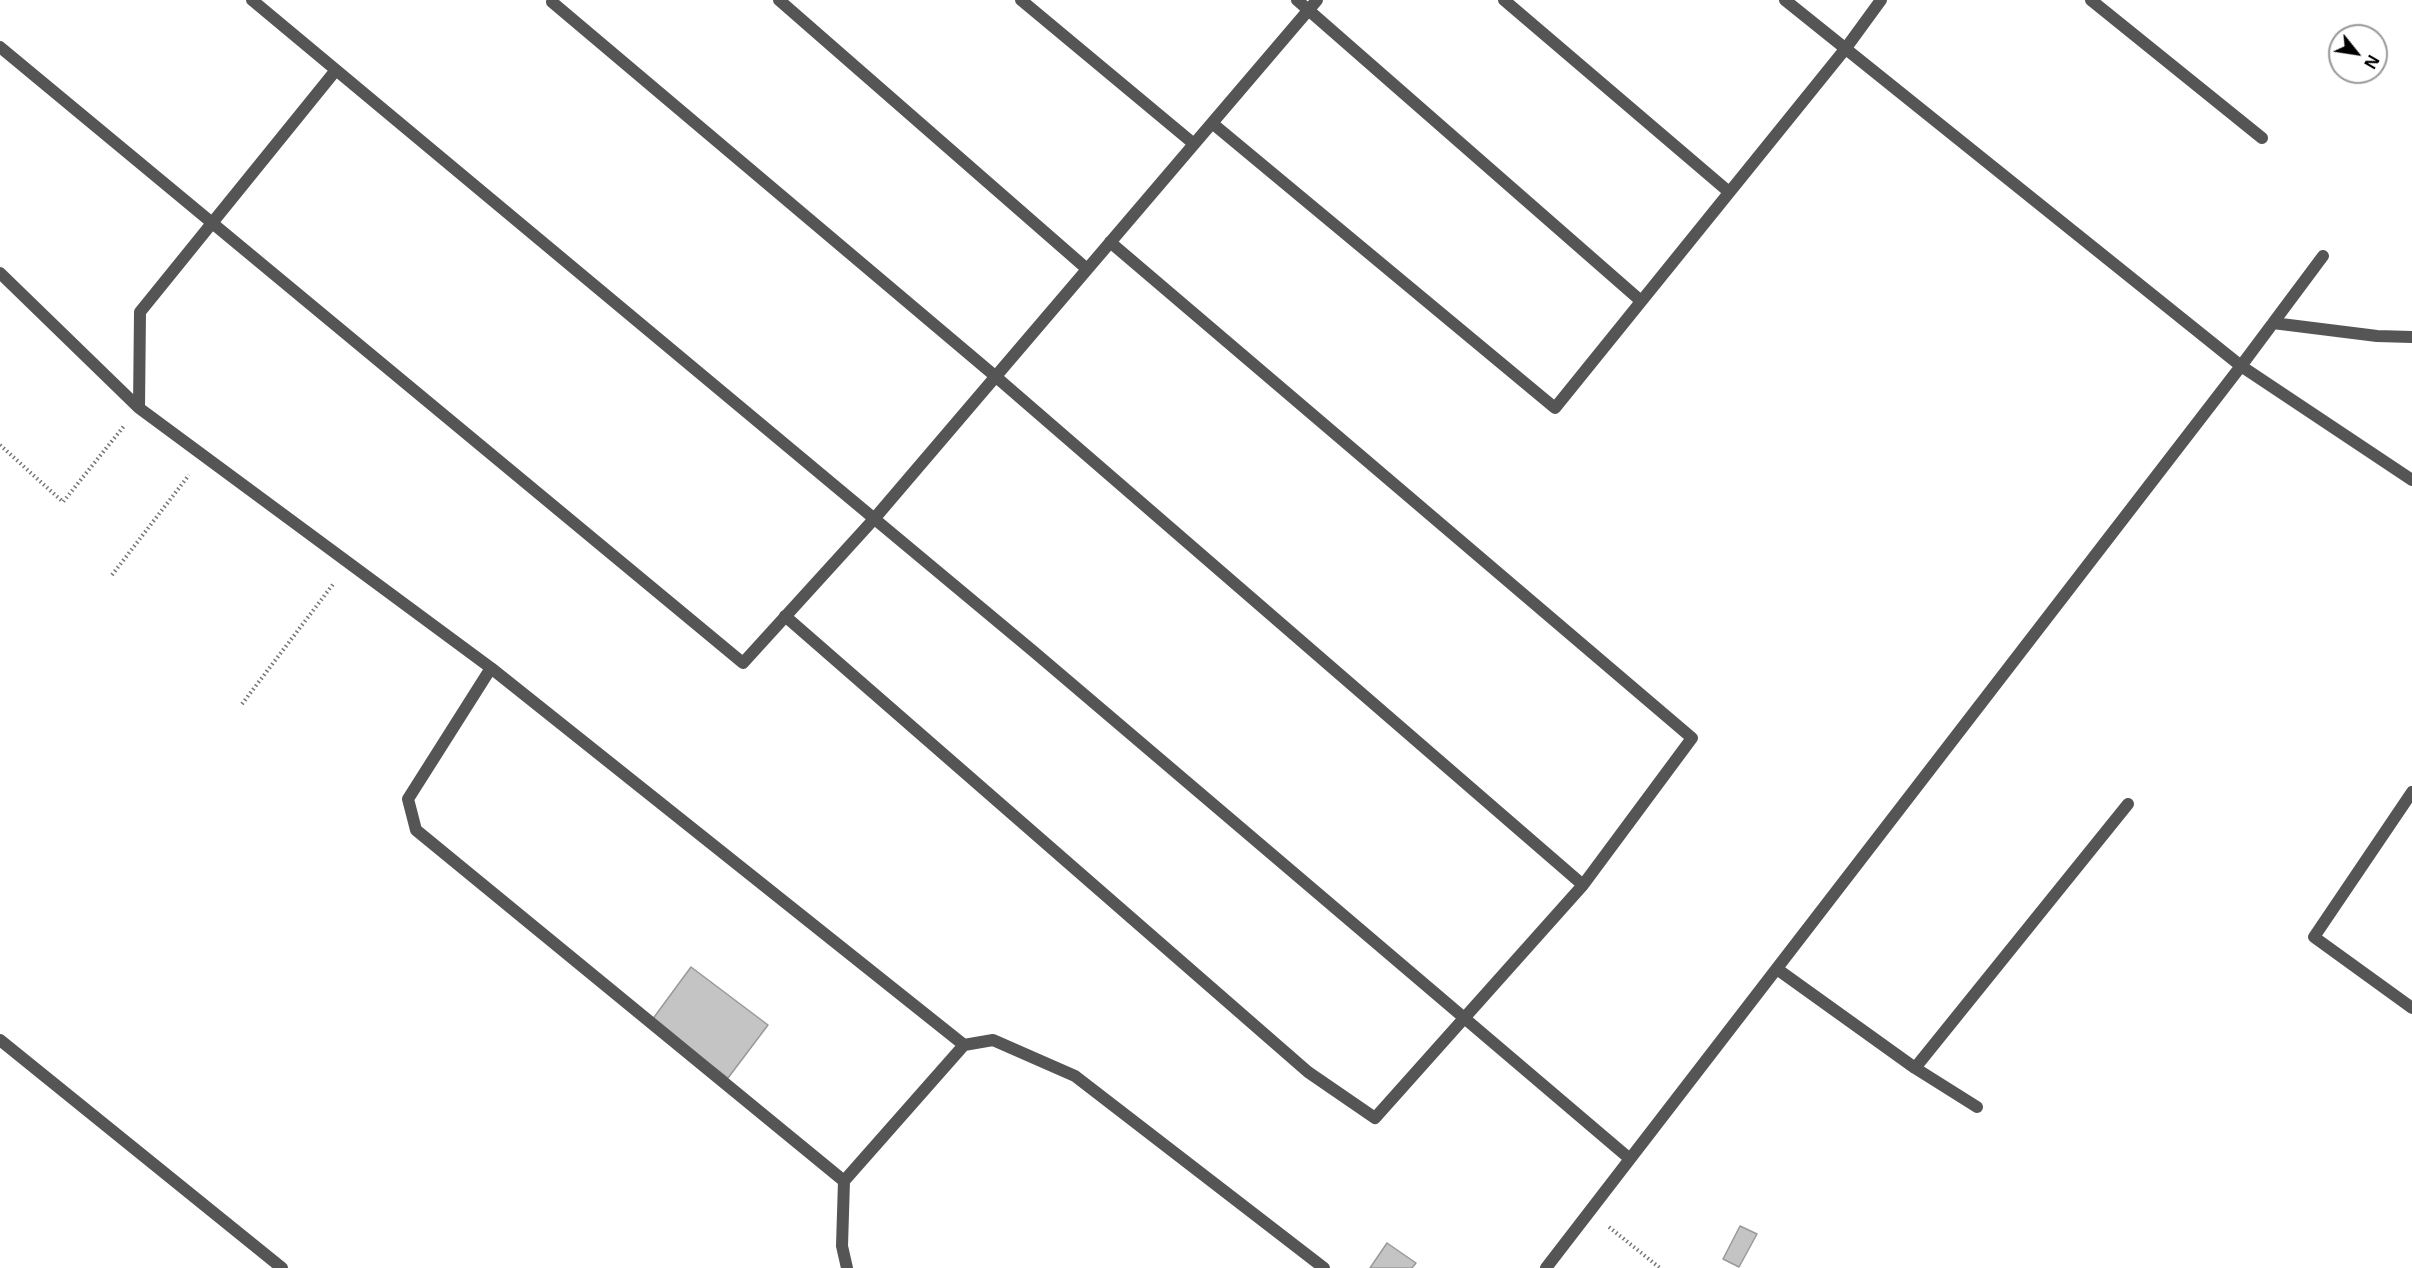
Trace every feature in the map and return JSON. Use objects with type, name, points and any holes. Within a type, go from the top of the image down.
[{"type":"street","points":[[252,0],[1033,651],[1630,1159]]},
{"type":"street","points":[[779,0],[1087,269]]},
{"type":"street","points":[[1021,0],[1194,144]]},
{"type":"street","points":[[1297,0],[1641,301]]},
{"type":"street","points":[[0,47],[743,663],[874,519],[1317,0]]},
{"type":"street","points":[[1504,0],[1729,192]]},
{"type":"street","points":[[1785,0],[2241,366],[2412,480]]},
{"type":"street","points":[[1212,123],[1554,408],[1846,48],[1881,0]]},
{"type":"street","points":[[2091,0],[2262,138]]},
{"type":"street","points":[[552,2],[995,376],[1583,885]]},
{"type":"street","points":[[139,408],[140,312],[336,70]]},
{"type":"street","points":[[785,616],[1308,1072],[1375,1118],[1465,1020],[1583,885],[1692,738],[1110,242]]},
{"type":"street","points":[[1546,1268],[2241,366],[2322,256]]},
{"type":"street","points":[[0,273],[139,408],[491,668],[964,1045]]},
{"type":"street","points":[[2273,323],[2377,336],[2412,337]]},
{"type":"street","points":[[491,668],[408,799],[416,830],[844,1181]]},
{"type":"street","points":[[2412,792],[2314,937],[2412,1008]]},
{"type":"street","points":[[1915,1068],[2128,804]]},
{"type":"street","points":[[1777,969],[1915,1068],[1977,1107]]},
{"type":"street","points":[[0,1040],[282,1268]]},
{"type":"street","points":[[847,1268],[842,1246],[844,1181],[964,1045],[993,1040],[1076,1076],[1324,1268]]},
{"type":"path","points":[[0,445],[63,502],[139,408]]},
{"type":"path","points":[[112,575],[204,455]]},
{"type":"path","points":[[242,704],[350,563]]},
{"type":"path","points":[[1590,1212],[1660,1268]]},
{"type":"building","points":[[691,967],[768,1025],[728,1078],[652,1020]]},
{"type":"building","points":[[1740,1226],[1757,1234],[1739,1267],[1723,1259]]},
{"type":"building","points":[[1387,1243],[1416,1263],[1412,1268],[1370,1268]]}]
